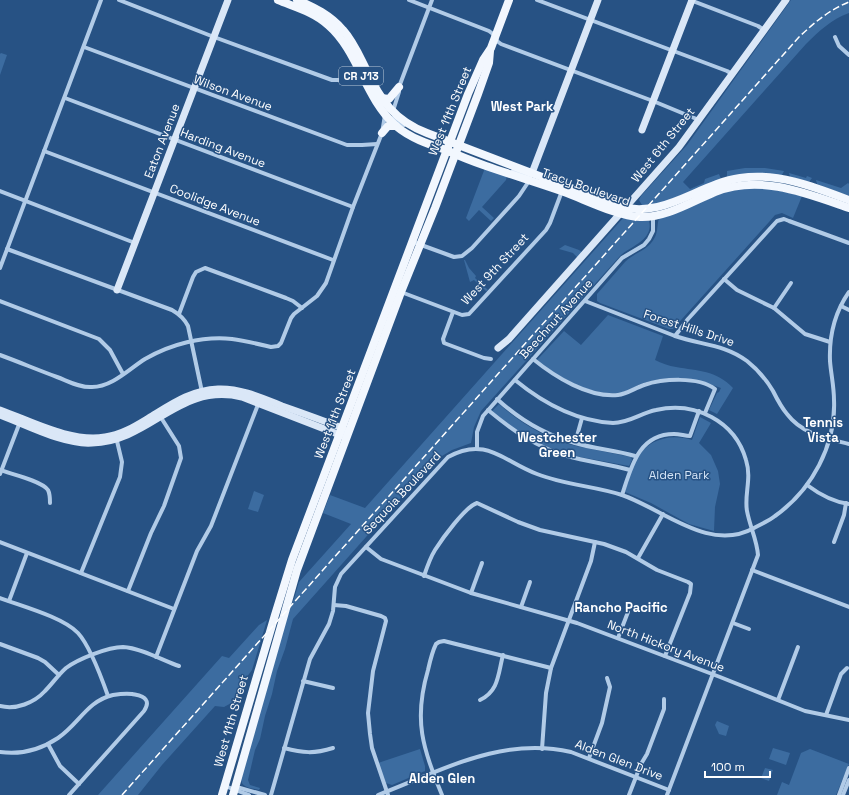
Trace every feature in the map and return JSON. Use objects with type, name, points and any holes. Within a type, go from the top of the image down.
[{"type":"main road","name":"CR J13","points":[[278,0],[308,12],[328,25],[344,43],[381,98],[396,126],[415,139],[446,151]]},
{"type":"main road","name":"CR J13","points":[[297,0],[320,11],[337,24],[351,40],[364,73],[368,89],[374,100],[389,113],[414,128],[459,145]]},
{"type":"main road","name":"West 11th Street","points":[[416,243],[456,154],[489,63],[491,48],[509,0]]},
{"type":"main road","name":"West 11th Street","points":[[222,795],[286,579],[416,243],[446,151],[483,60],[491,48]]},
{"type":"main road","points":[[381,98],[388,100],[399,87]]},
{"type":"main road","points":[[382,133],[388,126],[396,126]]},
{"type":"main road","name":"Tracy Boulevard","points":[[459,145],[562,191],[624,210],[642,210],[665,213],[723,189],[752,184],[782,187],[849,208]]},
{"type":"main road","name":"Tracy Boulevard","points":[[446,151],[506,173],[554,181],[588,194],[638,217],[719,183],[753,176],[768,177],[793,182],[849,200]]},
{"type":"main road","name":"West 11th Street","points":[[233,792],[292,586],[343,433]]},
{"type":"street","points":[[0,268],[101,0]]},
{"type":"street","points":[[119,0],[214,37],[332,80],[347,80],[364,73]]},
{"type":"street","name":"Eaton Avenue","points":[[117,290],[228,0]]},
{"type":"street","points":[[409,0],[489,31],[501,44],[653,101],[699,120]]},
{"type":"street","points":[[0,355],[86,387],[100,386],[110,382],[163,349],[191,341],[230,339],[271,347],[278,346],[281,343],[290,318],[317,296],[322,290],[389,113],[399,92],[399,87],[432,0]]},
{"type":"street","points":[[537,0],[732,74]]},
{"type":"street","points":[[416,243],[454,257],[462,256],[472,248],[519,196],[530,177],[598,0]]},
{"type":"street","points":[[642,130],[691,0],[758,26],[764,30]]},
{"type":"street","name":"West 6th Street","points":[[498,348],[509,339],[679,147],[786,0]]},
{"type":"street","points":[[834,37],[839,46],[849,56]]},
{"type":"street","name":"Wilson Avenue","points":[[84,47],[347,145],[362,146],[377,144]]},
{"type":"street","name":"Harding Avenue","points":[[65,98],[353,207]]},
{"type":"street","name":"Coolidge Avenue","points":[[44,152],[333,260]]},
{"type":"street","points":[[562,191],[565,189],[580,195],[588,194]]},
{"type":"street","points":[[0,191],[135,243]]},
{"type":"street","name":"West 9th Street","points":[[398,291],[453,312],[466,315],[473,312],[546,230],[562,191]]},
{"type":"street","points":[[639,192],[637,201],[642,210]]},
{"type":"street","name":"Beechnut Avenue","points":[[476,448],[479,424],[497,399],[622,258],[647,242],[653,231],[653,212]]},
{"type":"street","points":[[675,336],[688,319],[774,223],[779,220],[788,220],[849,243]]},
{"type":"street","points":[[7,249],[180,314],[188,326],[203,393]]},
{"type":"street","points":[[180,314],[193,277],[196,272],[205,268],[286,298],[302,308]]},
{"type":"street","points":[[724,279],[737,290],[774,308],[805,334],[830,342]]},
{"type":"street","points":[[774,308],[791,283]]},
{"type":"street","name":"Sequoia Boulevard","points":[[271,795],[310,659],[330,624],[337,581],[341,574],[448,457],[458,451],[476,448],[492,451],[527,470],[550,479],[622,495],[641,502],[686,527],[703,533],[724,535],[736,534],[752,528],[775,516],[790,504],[807,485],[818,468],[829,439],[834,409],[830,342],[833,326],[841,306],[849,292]]},
{"type":"street","points":[[0,301],[99,339],[110,350],[123,374]]},
{"type":"street","name":"Forest Hills Drive","points":[[585,301],[675,336],[717,346],[730,351],[742,358],[762,375],[791,420],[810,433],[849,444]]},
{"type":"street","points":[[841,306],[849,310]]},
{"type":"street","points":[[453,312],[443,339],[444,343],[484,358],[491,359]]},
{"type":"street","points":[[533,359],[554,375],[572,385],[590,391],[613,395],[619,395],[648,384],[664,380],[680,380],[706,385],[715,389],[705,413]]},
{"type":"street","points":[[515,380],[545,402],[564,412],[582,418],[613,423],[634,419],[655,410],[672,407],[699,411],[714,418],[729,430],[742,448],[749,473],[747,512],[757,546],[758,555],[667,795]]},
{"type":"street","points":[[0,410],[57,437],[91,444],[138,430],[160,414],[203,393],[232,395],[259,400],[343,433]]},
{"type":"street","points":[[497,399],[510,411],[552,436],[575,443],[635,456]]},
{"type":"street","points":[[156,657],[197,551],[211,526],[259,400]]},
{"type":"street","points":[[488,410],[516,432],[547,449],[567,456],[630,470]]},
{"type":"street","points":[[622,495],[635,456],[648,443],[660,437],[674,434],[690,436],[699,411]]},
{"type":"street","points":[[128,591],[150,533],[164,506],[181,458],[179,446],[160,414]]},
{"type":"street","points":[[0,415],[21,420]]},
{"type":"street","points":[[575,443],[582,418]]},
{"type":"street","points":[[21,420],[0,471],[41,484],[48,490],[50,495],[50,503]]},
{"type":"street","points":[[81,573],[120,478],[122,462],[116,437]]},
{"type":"street","points":[[807,485],[821,495],[847,503],[834,542]]},
{"type":"street","points":[[424,576],[434,551],[441,540],[464,513],[476,503],[540,530],[604,544],[638,558],[657,570],[691,584],[690,593],[665,656]]},
{"type":"street","points":[[638,558],[663,514]]},
{"type":"street","points":[[0,542],[174,609]]},
{"type":"street","points":[[542,749],[546,693],[552,668],[591,560],[595,542]]},
{"type":"street","name":"North Hickory Avenue","points":[[366,547],[381,559],[471,593],[618,638],[805,711],[849,720]]},
{"type":"street","points":[[9,601],[27,553]]},
{"type":"street","points":[[471,593],[482,563]]},
{"type":"street","points":[[752,570],[849,607]]},
{"type":"street","points":[[520,607],[530,582]]},
{"type":"street","points":[[0,598],[53,617],[79,633],[87,647],[108,696]]},
{"type":"street","points":[[334,605],[346,606],[381,616],[386,621],[373,671],[368,713],[372,748],[387,793]]},
{"type":"street","points":[[618,638],[628,612]]},
{"type":"street","points":[[733,623],[749,629]]},
{"type":"street","points":[[442,795],[425,748],[420,717],[420,703],[424,682],[436,644],[444,641],[552,668]]},
{"type":"street","points":[[0,644],[38,658],[45,662],[59,675]]},
{"type":"street","points":[[1,706],[14,707],[28,703],[45,692],[59,675],[73,664],[111,649],[122,647],[132,648],[179,666]]},
{"type":"street","points":[[778,700],[798,647]]},
{"type":"street","points":[[480,700],[491,693],[495,686],[503,655]]},
{"type":"street","points":[[826,715],[841,674],[847,668]]},
{"type":"street","points":[[589,758],[602,722],[610,687],[608,678]]},
{"type":"street","points":[[303,681],[333,688]]},
{"type":"street","points":[[0,752],[20,754],[48,744],[62,735],[98,700],[108,696],[128,694],[141,696],[145,699],[147,702],[146,708],[69,795]]},
{"type":"street","points":[[629,795],[641,764],[648,754],[664,709],[664,699]]},
{"type":"street","points":[[48,744],[60,766],[79,784]]},
{"type":"street","points":[[284,748],[312,753],[333,748]]},
{"type":"street","name":"Alden Glen Drive","points":[[378,795],[387,793],[433,772],[467,759],[495,751],[542,749],[558,749],[589,758],[635,778],[669,790]]},
{"type":"street","points":[[839,795],[849,768]]},
{"type":"street","points":[[843,795],[849,780]]},
{"type":"street","points":[[225,786],[233,792],[249,795]]},
{"type":"street","points":[[233,792],[240,788],[265,795]]},
{"type":"green space","points":[[791,0],[849,0],[849,13],[826,26],[806,44],[683,182],[690,189],[704,183],[705,179],[719,174],[721,179],[659,204],[642,205],[639,200],[641,196],[687,145]]},
{"type":"green space","points":[[0,54],[7,55],[0,75]]},
{"type":"green space","points":[[485,168],[507,176],[506,180],[482,207],[494,218],[491,221],[479,210],[469,221],[466,218]]},
{"type":"green space","points":[[745,168],[765,168],[784,171],[782,175],[727,177],[727,171]]},
{"type":"green space","points":[[789,173],[806,178],[807,176],[812,178],[809,182],[790,177]]},
{"type":"green space","points":[[816,180],[841,188],[848,183],[849,196],[817,184]]},
{"type":"green space","points":[[764,187],[802,196],[793,218],[782,213],[775,215],[673,329],[669,329],[597,301],[597,294],[625,262],[652,242],[656,235],[659,218],[731,190]]},
{"type":"green space","points":[[624,217],[649,221],[650,228],[645,238],[620,256],[481,411],[474,427],[471,443],[452,450],[442,456],[439,455],[293,619],[277,671],[248,780],[250,785],[260,788],[259,790],[245,786],[241,782],[241,779],[288,614],[299,582],[351,524],[323,513],[330,495],[365,508]]},
{"type":"green space","points":[[565,245],[583,253],[578,258],[573,253],[559,249]]},
{"type":"green space","points":[[464,260],[476,276],[475,278],[488,290],[486,291],[474,280],[470,282]]},
{"type":"green space","points":[[608,315],[663,336],[655,360],[671,366],[713,374],[727,382],[733,388],[717,414],[709,410],[721,388],[702,382],[673,378],[643,383],[618,393],[596,392],[564,379],[537,360],[564,331],[581,345]]},
{"type":"green space","name":"Alden Park","points":[[499,404],[516,418],[545,435],[576,446],[631,457],[632,460],[629,466],[575,456],[548,447],[526,437],[492,411]]},
{"type":"green space","name":"Alden Park","points":[[700,417],[711,423],[699,443],[711,455],[718,471],[720,484],[715,507],[714,531],[689,524],[651,503],[625,492],[636,460],[646,447],[668,438],[676,437],[692,440]]},
{"type":"green space","points":[[254,491],[264,495],[258,512],[248,509]]},
{"type":"green space","points":[[267,620],[252,670],[246,678],[238,703],[233,702],[224,707],[215,706],[162,765],[138,795],[98,795],[222,656],[229,658],[259,625]]},
{"type":"green space","points":[[717,721],[729,726],[726,736],[719,734],[715,725]]},
{"type":"green space","points":[[773,748],[790,753],[786,765],[769,759]]},
{"type":"green space","points":[[420,749],[425,771],[392,785],[386,783],[378,763]]},
{"type":"green space","points":[[810,749],[849,764],[836,795],[777,795],[782,782],[789,785],[801,753]]},
{"type":"green space","points":[[765,768],[773,770],[769,781],[761,778]]},
{"type":"railway","points":[[122,795],[799,37],[822,17],[849,2]]},
{"type":"district","name":"West Park","points":[[522,106]]},
{"type":"district","name":"Tennis Vista","points":[[823,430]]},
{"type":"district","name":"Westchester Green","points":[[557,444]]},
{"type":"district","name":"Rancho Pacific","points":[[621,607]]},
{"type":"district","name":"Alden Glen","points":[[442,778]]}]
